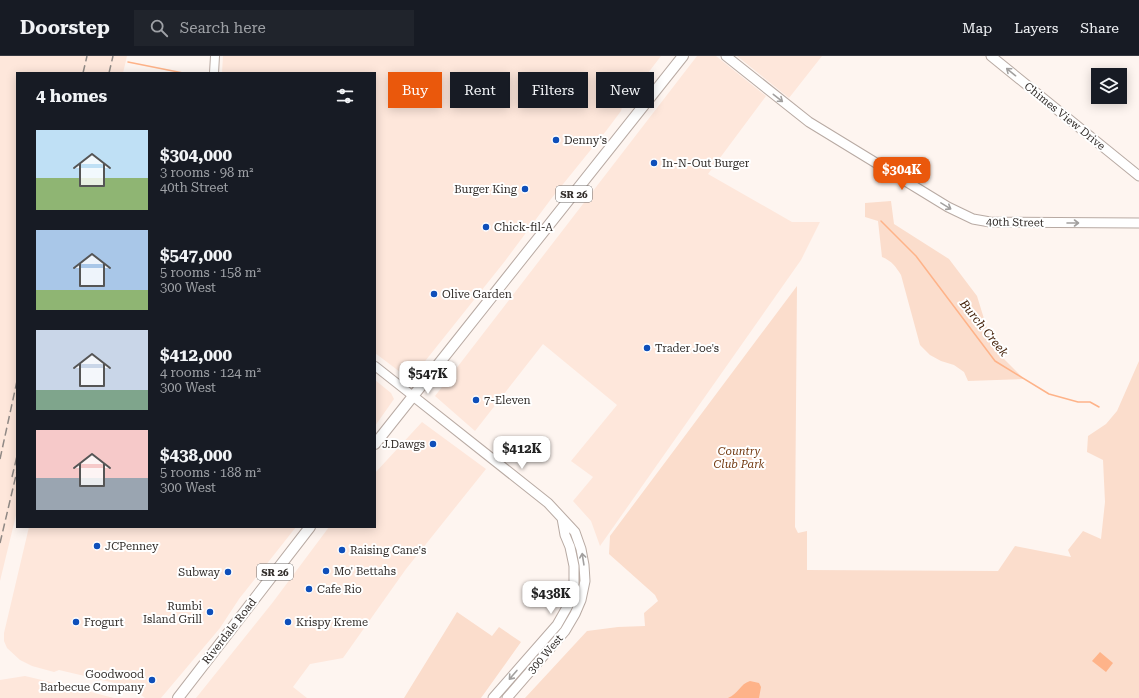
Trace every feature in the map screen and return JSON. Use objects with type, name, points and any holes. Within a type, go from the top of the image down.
[{"type":"main road","name":"SR 26","points":[[376,443],[683,56]]},
{"type":"main road","name":"40th Street","points":[[726,56],[810,122],[948,207],[967,217],[990,222],[1139,223]]},
{"type":"main road","name":"Chimes View Drive","points":[[991,56],[1139,176]]},
{"type":"main road","name":"300 West","points":[[413,396],[548,503],[575,532],[583,554],[585,575],[581,600],[568,627],[507,698]]},
{"type":"main road","name":"300 West","points":[[493,698],[557,624],[570,602],[574,584],[574,566],[570,547],[565,535],[562,518]]},
{"type":"main road","name":"Riverdale Road","points":[[178,698],[309,528]]},
{"type":"street","points":[[214,72],[215,56]]},
{"type":"street","name":"300 West","points":[[376,367],[413,396]]},
{"type":"shaded area","points":[[0,56],[127,56],[123,72],[16,72],[16,515],[0,581]]},
{"type":"shaded area","points":[[223,56],[661,56],[649,72],[596,72],[596,108],[622,108],[621,111],[551,199],[505,261],[414,375],[408,378],[376,354],[376,72],[222,72]]},
{"type":"shaded area","points":[[697,56],[716,56],[766,96],[708,174],[792,222],[820,222],[801,260],[600,546],[591,521],[573,501],[593,477],[571,461],[617,405],[543,344],[475,431],[435,396]]},
{"type":"shaded area","points":[[737,56],[822,56],[789,98]]},
{"type":"shaded area","points":[[376,381],[391,393],[394,399],[376,425]]},
{"type":"shaded area","points":[[422,422],[486,469],[406,569],[343,658],[310,664],[293,687],[307,698],[196,698],[273,602],[328,528],[376,528],[376,472]]},
{"type":"shaded area","points":[[29,528],[295,528],[239,599],[220,628],[161,698],[145,698],[136,691],[123,685],[59,670],[54,672],[32,666],[20,660],[7,648],[4,641],[4,633]]},
{"type":"shaded area","points":[[1100,652],[1113,663],[1106,672],[1092,661]]},
{"type":"shaded area","points":[[25,676],[114,698],[0,698],[0,680]]},
{"type":"shaded area","points":[[750,681],[759,683],[761,687],[759,698],[728,698],[744,684]]},
{"type":"green space","points":[[891,201],[894,224],[949,259],[977,296],[993,348],[1024,379],[968,381],[964,372],[954,365],[941,361],[930,355],[920,345],[901,275],[893,264],[882,257],[878,221],[865,217],[865,203]]},
{"type":"green space","name":"Country Club Park","points":[[797,286],[795,527],[798,533],[807,531],[807,570],[998,571],[1015,546],[1071,557],[1068,550],[1083,531],[1101,539],[1105,502],[1103,460],[1087,452],[1088,436],[1106,424],[1117,411],[1139,361],[1139,698],[525,698],[587,631],[618,627],[645,626],[644,613],[658,601],[655,595],[609,554],[610,536]]},
{"type":"green space","points":[[457,612],[492,636],[499,627],[521,642],[481,698],[404,698]]},
{"type":"waterway","name":"Burch Creek","points":[[128,62],[178,72]]},
{"type":"waterway","name":"Burch Creek","points":[[881,221],[916,256],[995,361],[1049,394],[1078,402],[1090,402],[1099,407]]},
{"type":"railway","points":[[83,72],[87,56]]},
{"type":"railway","points":[[109,72],[113,56]]},
{"type":"railway","points":[[0,459],[16,386]]},
{"type":"railway","points":[[12,477],[16,460]]},
{"type":"railway","points":[[0,543],[16,475]]},
{"type":"place","name":"Denny's","points":[[556,140]]},
{"type":"place","name":"In-N-Out Burger","points":[[654,163]]},
{"type":"place","name":"Burger King","points":[[525,189]]},
{"type":"place","name":"Chick-fil-A","points":[[486,227]]},
{"type":"place","name":"Olive Garden","points":[[434,294]]},
{"type":"place","name":"Trader Joe's","points":[[647,348]]},
{"type":"place","name":"7-Eleven","points":[[476,400]]},
{"type":"place","name":"J.Dawgs","points":[[433,444]]},
{"type":"place","name":"JCPenney","points":[[97,546]]},
{"type":"place","name":"Raising Cane's","points":[[342,550]]},
{"type":"place","name":"Mo' Bettahs","points":[[326,571]]},
{"type":"place","name":"Subway","points":[[228,572]]},
{"type":"place","name":"Cafe Rio","points":[[309,589]]},
{"type":"place","name":"Rumbi Island Grill","points":[[210,612]]},
{"type":"place","name":"Frogurt","points":[[76,622]]},
{"type":"place","name":"Krispy Kreme","points":[[288,622]]},
{"type":"place","name":"Goodwood Barbecue Company","points":[[152,680]]}]
